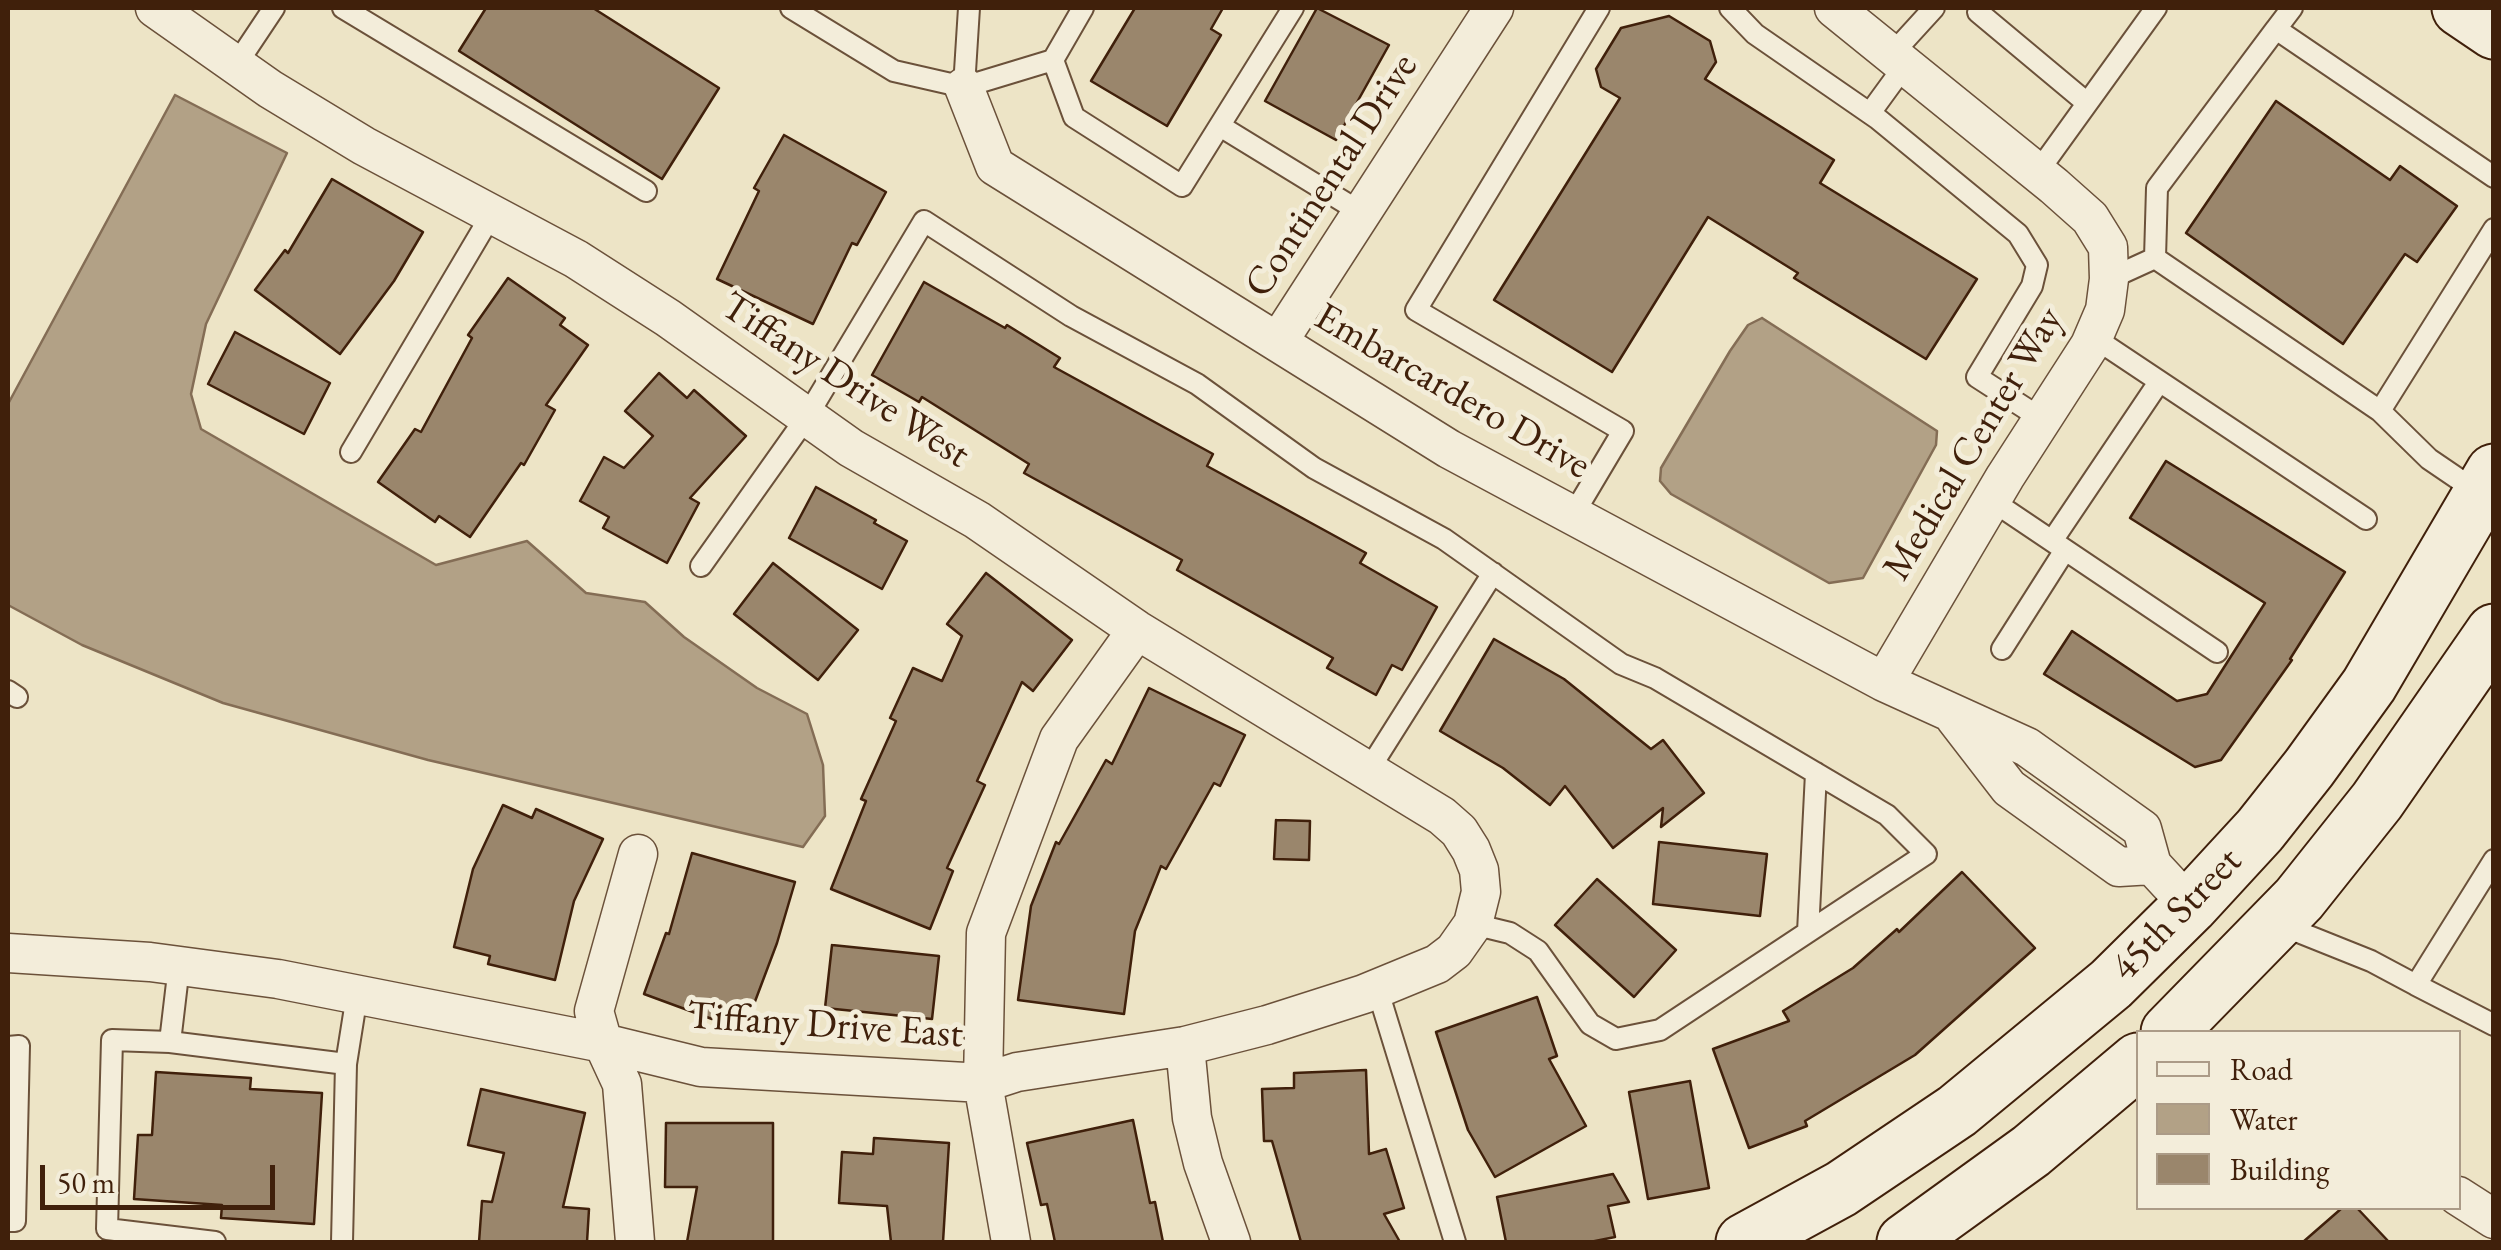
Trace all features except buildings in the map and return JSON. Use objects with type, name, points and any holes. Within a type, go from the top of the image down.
[{"type":"main road","points":[[2460,8],[2494,31]]},
{"type":"main road","name":"45th Street","points":[[1744,1242],[1842,1189],[1957,1111],[2098,995],[2190,906],[2272,814],[2368,685],[2487,483]]},
{"type":"main road","name":"45th Street","points":[[2183,1024],[2298,898],[2378,801],[2494,632]]},
{"type":"main road","points":[[2183,1024],[2204,966],[2203,937],[2190,906]]},
{"type":"main road","points":[[1904,1242],[2031,1151],[2136,1063]]},
{"type":"street","name":"Tiffany Drive West","points":[[156,8],[236,65],[364,146],[576,259],[668,318],[851,448],[977,520],[1138,630],[1442,816],[1472,850],[1479,870],[1481,892],[1473,924]]},
{"type":"street","name":"Continental Drive","points":[[1278,342],[1494,8]]},
{"type":"street","name":"Medical Center Way","points":[[1834,8],[2090,218],[2108,247],[2105,310],[2093,338],[1991,500],[1884,682]]},
{"type":"street","name":"Embarcardero Drive","points":[[964,88],[995,166],[1449,449],[1884,682],[1950,712],[2008,788],[2119,866],[2152,865],[2190,906]]},
{"type":"street","points":[[1011,1242],[983,1083],[986,933],[1059,739],[1138,630]]},
{"type":"street","points":[[635,1242],[622,1084],[602,1043],[594,1011],[638,854]]},
{"type":"street","name":"Tiffany Drive East","points":[[8,952],[179,966],[278,979],[602,1043],[700,1067],[983,1083],[1018,1072],[1184,1046],[1267,1025],[1437,964],[1454,951],[1473,924]]},
{"type":"street","points":[[1184,1046],[1192,1118],[1231,1242]]},
{"type":"street","points":[[2461,1198],[2494,1218]]},
{"type":"lane","points":[[236,65],[274,8]]},
{"type":"lane","points":[[342,8],[646,191]]},
{"type":"lane","points":[[791,8],[894,71],[964,88],[1053,60],[1083,8]]},
{"type":"lane","points":[[964,88],[968,8]]},
{"type":"lane","points":[[1053,60],[1074,117],[1182,186],[1293,8]]},
{"type":"lane","points":[[1573,515],[1622,432],[1416,310],[1598,8]]},
{"type":"lane","points":[[1730,8],[1755,34],[1870,113],[2018,234],[2038,265],[2032,286],[1978,377],[2042,419]]},
{"type":"lane","points":[[1870,113],[1898,60],[1934,8]]},
{"type":"lane","points":[[2038,173],[2156,8]]},
{"type":"lane","points":[[2156,258],[2158,188],[2292,8]]},
{"type":"lane","points":[[1978,12],[2087,103]]},
{"type":"lane","points":[[2276,30],[2494,176]]},
{"type":"lane","points":[[1220,126],[1362,213]]},
{"type":"lane","points":[[350,452],[493,212]]},
{"type":"lane","points":[[701,566],[806,418],[924,221],[1071,316],[1197,384],[1314,468],[1444,539],[1621,664],[1655,678],[1887,815],[1926,854],[1660,1030],[1616,1039],[1590,1024],[1538,951],[1510,934],[1473,924]]},
{"type":"lane","points":[[2380,411],[2494,229]]},
{"type":"lane","points":[[2109,279],[2156,258]]},
{"type":"lane","points":[[2156,258],[2380,411],[2428,460],[2487,483]]},
{"type":"lane","points":[[2093,338],[2366,519]]},
{"type":"lane","points":[[2002,649],[2059,546],[2159,382]]},
{"type":"lane","points":[[1991,500],[2217,652]]},
{"type":"lane","points":[[1368,772],[1493,574]]},
{"type":"lane","points":[[1808,932],[1816,773]]},
{"type":"lane","points":[[2416,985],[2494,860]]},
{"type":"lane","points":[[2275,922],[2370,961],[2494,1025]]},
{"type":"lane","points":[[170,1042],[179,966]]},
{"type":"lane","points":[[1377,988],[1455,1242]]},
{"type":"lane","points":[[342,1242],[346,1064],[357,994]]},
{"type":"lane","points":[[215,1242],[107,1229],[112,1040],[170,1042],[346,1064]]},
{"type":"lane","points":[[8,1046],[18,1046],[15,1221],[8,1222]]},
{"type":"water","points":[[175,95],[287,153],[206,324],[191,394],[201,429],[436,565],[527,541],[586,593],[645,602],[684,637],[757,688],[807,714],[823,765],[825,816],[803,847],[428,760],[223,703],[82,645],[8,605],[8,404]]},
{"type":"water","points":[[1762,318],[1937,431],[1936,445],[1863,578],[1829,583],[1671,494],[1660,481],[1661,468],[1730,351],[1748,325]]}]
